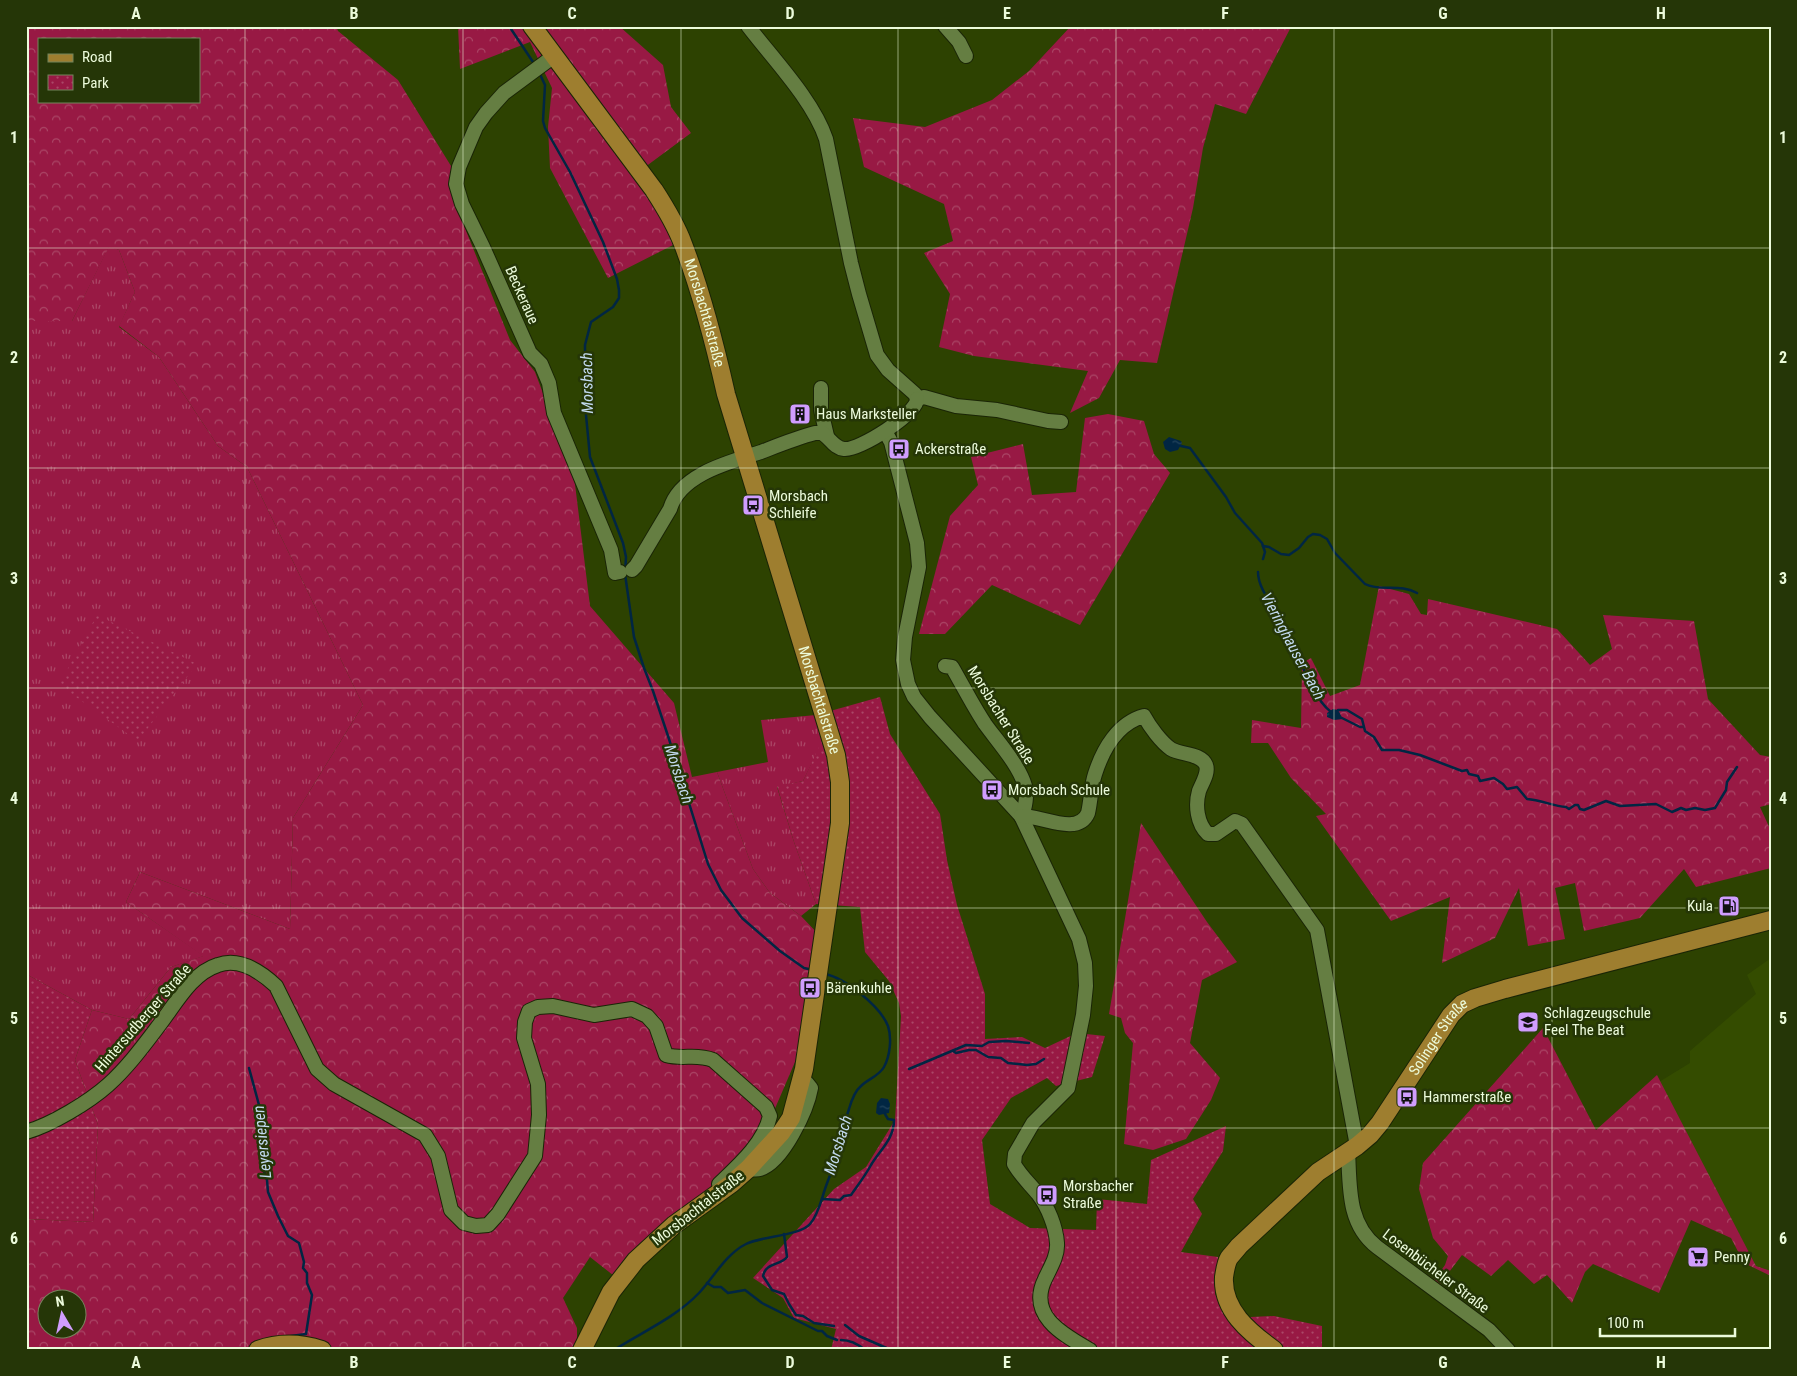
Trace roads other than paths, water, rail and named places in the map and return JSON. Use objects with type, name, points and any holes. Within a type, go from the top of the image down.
[{"type":"main road","name":"Morsbachtalstraße","points":[[532,26],[544,63],[654,190],[676,228],[694,279],[726,394],[836,755],[841,800],[840,823],[804,1069],[791,1118],[771,1146],[748,1169],[731,1184],[674,1225],[636,1260],[608,1298],[582,1350]]},
{"type":"main road","name":"Solinger Straße","points":[[1274,1350],[1242,1324],[1228,1302],[1224,1285],[1227,1262],[1239,1246],[1318,1172],[1353,1149],[1370,1135],[1380,1123],[1450,1015],[1462,1004],[1505,989],[1771,920]]},
{"type":"main road","points":[[258,1350],[286,1344],[304,1345],[322,1350]]},
{"type":"street","points":[[745,457],[815,433],[822,433],[827,436],[836,446],[847,449],[858,447],[886,432],[916,407],[917,399],[915,394],[888,370],[877,355],[853,271],[826,139],[821,126],[810,106],[748,26]]},
{"type":"street","points":[[945,26],[959,42],[966,56]]},
{"type":"street","name":"Beckeraue","points":[[544,63],[504,93],[486,113],[476,127],[459,167],[456,184],[462,204],[484,247],[530,353],[541,364],[549,383],[554,413],[622,572],[636,566],[670,509],[672,500],[680,491],[714,468],[745,457]]},
{"type":"street","points":[[821,388],[821,410],[827,436]]},
{"type":"street","points":[[917,399],[924,397],[956,406],[997,410],[1061,422]]},
{"type":"street","points":[[886,432],[892,442],[914,534],[919,567],[905,637],[903,660],[906,677],[914,697],[930,717],[1021,816],[1079,939],[1085,963],[1086,986],[1083,1014],[1068,1088],[1032,1123],[1015,1154],[1014,1164],[1042,1199],[1055,1233],[1056,1251],[1040,1292],[1044,1314],[1055,1328],[1090,1350]]},
{"type":"street","name":"Morsbacher Straße","points":[[945,666],[952,667],[976,711],[1020,774],[1026,798],[1024,811],[1021,816]]},
{"type":"street","points":[[1021,816],[1075,824],[1086,818],[1094,775],[1111,739],[1125,725],[1144,716],[1159,737],[1171,749],[1201,759],[1206,764],[1206,772],[1199,793],[1198,817],[1202,828],[1208,834],[1216,834],[1235,821],[1242,824],[1317,930],[1353,1149]]},
{"type":"street","name":"Hintersudberger Straße","points":[[26,1132],[65,1115],[108,1085],[140,1050],[191,984],[205,971],[219,964],[232,963],[244,965],[265,976],[276,986],[317,1069],[334,1084],[425,1135],[438,1156],[451,1210],[464,1222],[476,1226],[488,1225],[498,1214],[535,1156],[539,1100],[538,1084],[524,1038],[525,1022],[529,1012],[538,1007],[554,1006],[594,1015],[632,1009],[647,1016],[656,1026],[666,1055],[678,1058],[704,1056],[713,1060],[766,1107],[770,1116],[767,1128],[758,1141],[716,1187],[710,1199]]},
{"type":"street","name":"Losenbücheler Straße","points":[[1353,1149],[1352,1206],[1362,1233],[1369,1241],[1489,1330],[1508,1350]]},
{"type":"water","points":[[1169,437],[1181,441],[1182,443],[1178,450],[1170,452],[1165,449],[1163,442]]},
{"type":"water","points":[[1333,709],[1338,710],[1343,719],[1334,720],[1327,717],[1327,713]]},
{"type":"water","points":[[881,1098],[888,1099],[890,1104],[889,1113],[879,1115],[876,1113],[877,1103]]},
{"type":"waterway","name":"Morsbach","points":[[509,26],[535,65]]},
{"type":"waterway","name":"Morsbach","points":[[539,72],[545,85],[543,121],[545,128],[570,172],[603,242],[617,279],[619,290],[619,298],[613,307],[591,322],[585,345],[586,415],[590,457],[623,543],[626,557],[625,574],[634,637],[669,739],[708,864],[721,890],[742,918],[780,951],[804,968],[813,970]]},
{"type":"waterway","name":"Vieringhauser Bach","points":[[1181,446],[1190,448],[1226,497],[1235,513],[1262,543],[1265,552],[1263,559]]},
{"type":"waterway","points":[[1263,546],[1269,547],[1281,554],[1289,555],[1299,548],[1308,537],[1313,534],[1320,535],[1327,539],[1335,553],[1365,584],[1377,587],[1404,588],[1417,593]]},
{"type":"waterway","name":"Vieringhauser Bach","points":[[1258,572],[1260,585],[1282,620],[1316,694],[1331,712]]},
{"type":"waterway","name":"Vieringhauser Bach","points":[[1338,710],[1347,710],[1362,719],[1365,731],[1374,737],[1382,750],[1399,750],[1420,755],[1462,771],[1467,770],[1469,774],[1478,776],[1480,781],[1494,778],[1507,789],[1517,787],[1527,799],[1569,809],[1578,805],[1580,809],[1584,810],[1606,801],[1620,806],[1656,804],[1672,812],[1681,808],[1686,810],[1715,808],[1726,790],[1727,782],[1737,767]]},
{"type":"waterway","name":"Vieringhauser Bach","points":[[1342,718],[1363,727]]},
{"type":"waterway","name":"Morsbach","points":[[614,1350],[690,1302],[705,1287],[726,1260],[739,1248],[753,1241],[798,1231],[810,1224],[815,1216],[838,1154],[852,1100],[859,1088],[884,1067],[890,1047],[888,1026],[878,1010],[852,987],[825,974]]},
{"type":"waterway","points":[[909,1069],[966,1045],[982,1046],[989,1042],[1006,1041],[1029,1043]]},
{"type":"waterway","points":[[953,1051],[956,1053],[976,1050],[988,1057],[1001,1058],[1008,1063],[1027,1065],[1036,1064],[1044,1059]]},
{"type":"waterway","name":"Leyersiepen","points":[[249,1068],[259,1105],[265,1156],[264,1171],[268,1192],[288,1236],[299,1243],[304,1262],[303,1268],[307,1273],[307,1283],[312,1295],[306,1334],[291,1336]]},
{"type":"waterway","points":[[822,1199],[840,1200],[844,1196],[851,1195],[892,1133],[894,1120],[888,1119],[885,1114]]},
{"type":"waterway","points":[[784,1234],[787,1257],[767,1268],[763,1276],[772,1290],[784,1294],[796,1315],[803,1316],[814,1323],[834,1326]]},
{"type":"waterway","points":[[707,1283],[714,1287],[721,1287],[728,1293],[745,1290],[762,1303],[837,1340]]},
{"type":"waterway","points":[[845,1325],[859,1336],[891,1350]]},
{"type":"waterway","points":[[841,1340],[854,1343],[865,1350]]},
{"type":"place","name":"Haus Marksteller","points":[[800,414]]},
{"type":"place","name":"Ackerstraße","points":[[899,449]]},
{"type":"place","name":"Morsbach Schleife","points":[[753,505]]},
{"type":"place","name":"Morsbach Schule","points":[[992,790]]},
{"type":"place","name":"Kula","points":[[1729,906]]},
{"type":"place","name":"Bärenkuhle","points":[[810,988]]},
{"type":"place","name":"Schlagzeugschule Feel The Beat","points":[[1528,1022]]},
{"type":"place","name":"Hammerstraße","points":[[1407,1097]]},
{"type":"place","name":"Morsbacher Straße","points":[[1047,1195]]},
{"type":"place","name":"Penny","points":[[1698,1257]]}]
